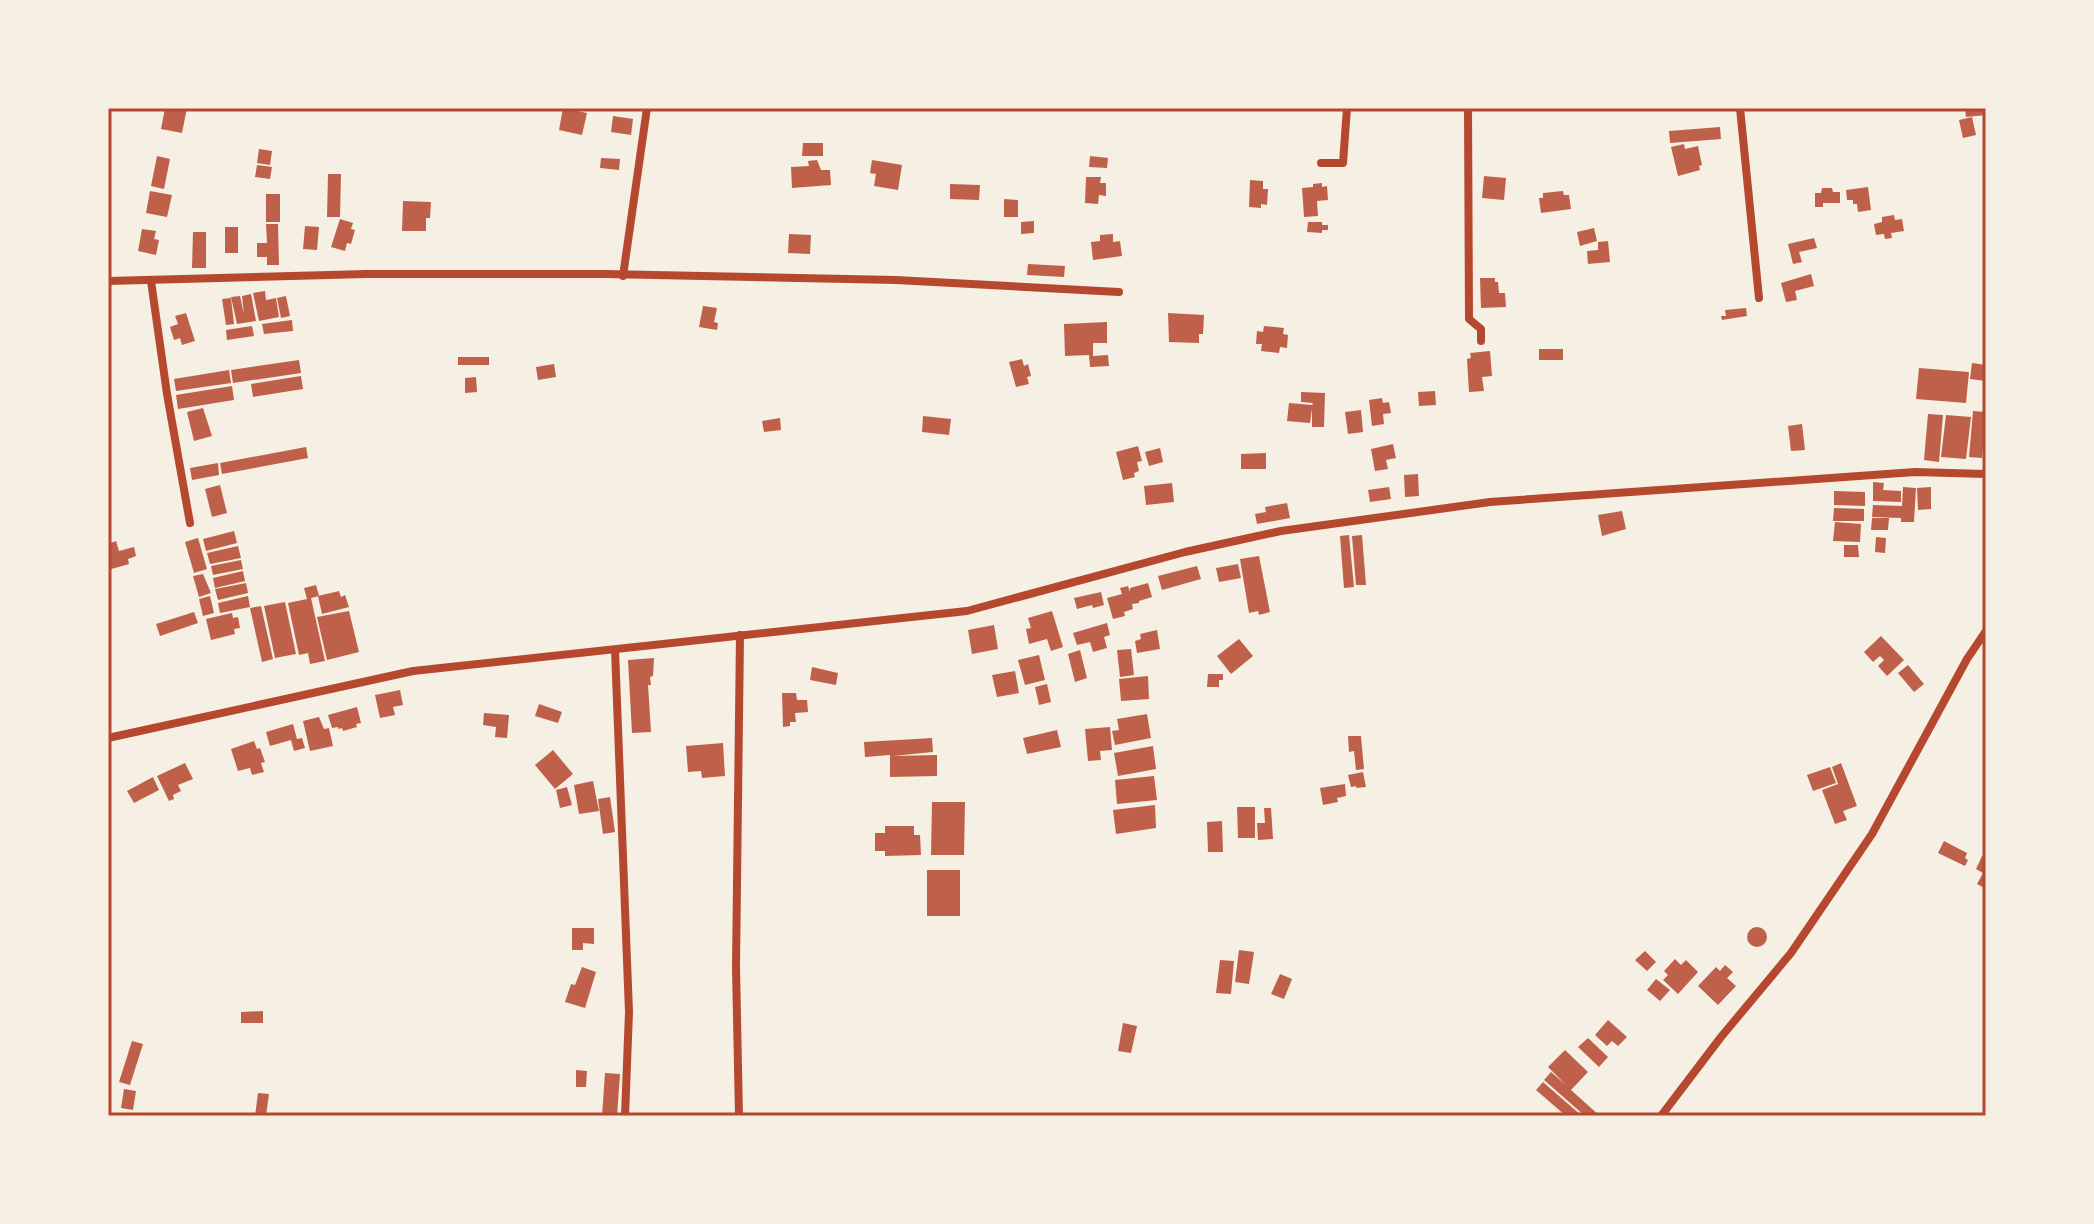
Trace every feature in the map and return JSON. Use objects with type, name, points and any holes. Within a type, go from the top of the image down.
[{"type":"street","points":[[623,276],[647,108]]},
{"type":"street","points":[[1321,163],[1343,163],[1347,108]]},
{"type":"street","points":[[1468,108],[1469,319],[1481,329],[1481,341]]},
{"type":"street","points":[[1740,108],[1759,298]]},
{"type":"street","points":[[108,281],[366,274],[605,274],[896,280],[1119,292]]},
{"type":"street","points":[[151,281],[190,523]]},
{"type":"street","points":[[108,738],[413,671],[967,611],[1185,552],[1281,531],[1490,502],[1915,472],[1986,474]]},
{"type":"street","points":[[1661,1116],[1791,953],[1872,834],[1967,659],[1986,631]]},
{"type":"street","points":[[739,1116],[736,967],[740,635]]},
{"type":"street","points":[[615,650],[629,1012],[625,1116]]},
{"type":"building","points":[[165,108],[187,108],[182,133],[161,129]]},
{"type":"building","points":[[563,108],[587,113],[582,135],[559,130]]},
{"type":"building","points":[[1965,108],[1986,108],[1986,115],[1966,117]]},
{"type":"building","points":[[613,116],[633,119],[631,135],[611,132]]},
{"type":"building","points":[[1972,117],[1976,135],[1963,138],[1959,120]]},
{"type":"building","points":[[1720,127],[1721,139],[1670,143],[1669,131]]},
{"type":"building","points":[[803,143],[823,143],[823,156],[802,156]]},
{"type":"building","points":[[1684,144],[1685,149],[1698,146],[1702,165],[1699,166],[1700,170],[1678,176],[1671,147]]},
{"type":"building","points":[[259,149],[272,151],[270,165],[257,163]]},
{"type":"building","points":[[157,156],[170,159],[164,189],[151,186]]},
{"type":"building","points":[[1090,156],[1108,158],[1107,168],[1089,167]]},
{"type":"building","points":[[601,158],[620,159],[619,170],[600,168]]},
{"type":"building","points":[[817,160],[821,170],[830,170],[831,185],[792,188],[791,167],[809,166],[808,161]]},
{"type":"building","points":[[872,160],[902,165],[898,190],[874,186],[876,174],[870,173]]},
{"type":"building","points":[[257,165],[272,167],[270,179],[255,177]]},
{"type":"building","points":[[328,174],[341,174],[340,217],[327,217]]},
{"type":"building","points":[[1484,176],[1506,178],[1504,200],[1482,198]]},
{"type":"building","points":[[1086,177],[1101,177],[1100,183],[1106,183],[1106,196],[1099,195],[1098,204],[1085,203]]},
{"type":"building","points":[[1250,180],[1263,181],[1263,189],[1268,189],[1267,205],[1249,207]]},
{"type":"building","points":[[1322,183],[1322,187],[1327,186],[1328,200],[1317,201],[1318,216],[1304,217],[1302,188]]},
{"type":"building","points":[[950,184],[980,185],[979,200],[950,199]]},
{"type":"building","points":[[1868,187],[1871,210],[1858,212],[1857,204],[1847,200],[1846,190]]},
{"type":"building","points":[[1822,188],[1840,192],[1840,203],[1823,203],[1823,207],[1815,207],[1815,193],[1821,193]]},
{"type":"building","points":[[150,191],[172,195],[167,217],[146,213]]},
{"type":"building","points":[[1563,191],[1564,195],[1569,195],[1571,209],[1541,213],[1539,198],[1543,198],[1543,193]]},
{"type":"building","points":[[266,194],[280,194],[280,222],[266,222]]},
{"type":"building","points":[[1004,199],[1018,200],[1018,217],[1004,217]]},
{"type":"building","points":[[403,201],[431,202],[426,231],[402,231]]},
{"type":"building","points":[[1894,215],[1895,220],[1902,219],[1904,231],[1891,233],[1892,238],[1885,239],[1884,234],[1876,235],[1874,224],[1882,222],[1882,217]]},
{"type":"building","points":[[340,219],[353,223],[351,229],[355,230],[351,244],[347,243],[345,251],[331,247]]},
{"type":"building","points":[[1034,221],[1034,233],[1021,234],[1021,222]]},
{"type":"building","points":[[1308,222],[1322,222],[1322,225],[1328,225],[1328,230],[1322,230],[1322,233],[1307,232]]},
{"type":"building","points":[[266,224],[278,224],[279,265],[267,265],[267,257],[257,257],[257,243],[267,243]]},
{"type":"building","points":[[305,226],[319,227],[317,250],[303,249]]},
{"type":"building","points":[[225,227],[238,227],[238,253],[225,253]]},
{"type":"building","points":[[1594,228],[1597,241],[1580,246],[1577,232]]},
{"type":"building","points":[[142,229],[156,231],[154,239],[159,240],[156,255],[138,251]]},
{"type":"building","points":[[193,232],[206,232],[206,268],[192,268]]},
{"type":"building","points":[[789,234],[811,235],[810,254],[788,253]]},
{"type":"building","points":[[1113,234],[1113,242],[1120,241],[1122,256],[1093,260],[1091,242],[1100,241],[1100,235]]},
{"type":"building","points":[[1814,238],[1817,248],[1799,252],[1802,262],[1793,264],[1788,244]]},
{"type":"building","points":[[1608,241],[1610,262],[1588,264],[1587,251],[1598,250],[1598,242]]},
{"type":"building","points":[[1028,264],[1065,266],[1064,277],[1027,275]]},
{"type":"building","points":[[1811,274],[1814,286],[1795,291],[1797,300],[1786,302],[1781,283]]},
{"type":"building","points":[[1480,278],[1495,278],[1499,293],[1505,293],[1506,307],[1481,308]]},
{"type":"building","points":[[265,291],[266,300],[276,298],[279,317],[259,321],[253,293]]},
{"type":"building","points":[[251,294],[256,321],[237,324],[231,297],[240,296],[244,314],[242,296]]},
{"type":"building","points":[[286,296],[290,316],[281,318],[277,298]]},
{"type":"building","points":[[231,298],[234,324],[226,325],[222,299]]},
{"type":"building","points":[[703,306],[717,308],[714,322],[718,323],[717,330],[699,327]]},
{"type":"building","points":[[1746,308],[1747,316],[1722,320],[1721,316],[1726,316],[1725,310]]},
{"type":"building","points":[[186,313],[195,341],[182,345],[180,338],[174,340],[170,327],[178,324],[175,316]]},
{"type":"building","points":[[1168,313],[1204,315],[1199,343],[1169,342]]},
{"type":"building","points":[[292,320],[293,331],[264,334],[262,324]]},
{"type":"building","points":[[1107,322],[1107,343],[1093,343],[1093,356],[1108,355],[1109,366],[1090,367],[1089,355],[1065,356],[1064,324]]},
{"type":"building","points":[[252,326],[254,336],[227,340],[226,330]]},
{"type":"building","points":[[1264,326],[1284,328],[1283,334],[1288,335],[1287,348],[1280,347],[1279,353],[1261,351],[1262,344],[1256,344],[1257,331],[1263,332]]},
{"type":"building","points":[[1539,349],[1563,349],[1563,360],[1539,360]]},
{"type":"building","points":[[1490,351],[1492,376],[1482,377],[1484,391],[1469,392],[1467,359],[1471,358],[1470,353]]},
{"type":"building","points":[[458,357],[489,357],[489,365],[458,365]]},
{"type":"building","points":[[1022,359],[1024,366],[1028,364],[1031,376],[1027,377],[1029,384],[1016,387],[1009,362]]},
{"type":"building","points":[[299,360],[301,373],[233,383],[231,370]]},
{"type":"building","points":[[1972,363],[1986,365],[1986,381],[1970,379]]},
{"type":"building","points":[[554,364],[556,377],[538,380],[536,367]]},
{"type":"building","points":[[1919,368],[1969,372],[1966,403],[1916,399]]},
{"type":"building","points":[[229,370],[231,383],[176,391],[174,379]]},
{"type":"building","points":[[301,376],[303,389],[253,397],[251,384]]},
{"type":"building","points":[[476,377],[477,392],[465,393],[465,378]]},
{"type":"building","points":[[232,386],[234,400],[178,409],[176,395]]},
{"type":"building","points":[[1435,391],[1436,405],[1419,406],[1418,392]]},
{"type":"building","points":[[1301,392],[1325,393],[1324,427],[1312,427],[1312,409],[1310,423],[1287,421],[1289,403],[1313,403],[1301,402]]},
{"type":"building","points":[[1382,398],[1383,403],[1389,402],[1391,413],[1383,414],[1384,424],[1372,426],[1369,400]]},
{"type":"building","points":[[203,408],[212,436],[194,441],[187,412]]},
{"type":"building","points":[[1361,410],[1363,432],[1348,434],[1345,412]]},
{"type":"building","points":[[1973,411],[1986,412],[1982,458],[1969,457]]},
{"type":"building","points":[[1928,414],[1943,415],[1939,462],[1924,460]]},
{"type":"building","points":[[1946,415],[1971,417],[1966,459],[1941,457]]},
{"type":"building","points":[[923,416],[951,419],[949,435],[922,432]]},
{"type":"building","points":[[780,418],[781,430],[764,432],[762,421]]},
{"type":"building","points":[[1802,424],[1805,450],[1791,451],[1788,426]]},
{"type":"building","points":[[1393,444],[1396,458],[1386,460],[1388,469],[1375,471],[1371,449]]},
{"type":"building","points":[[1138,446],[1142,461],[1137,462],[1139,471],[1134,473],[1135,477],[1123,480],[1116,452]]},
{"type":"building","points":[[306,447],[308,458],[222,474],[220,463]]},
{"type":"building","points":[[1160,448],[1163,462],[1149,466],[1145,452]]},
{"type":"building","points":[[1266,453],[1266,469],[1241,469],[1241,454]]},
{"type":"building","points":[[218,463],[219,475],[192,480],[190,468]]},
{"type":"building","points":[[1418,474],[1419,496],[1405,497],[1404,475]]},
{"type":"building","points":[[1873,482],[1884,483],[1883,490],[1901,491],[1901,502],[1873,501]]},
{"type":"building","points":[[1172,483],[1174,502],[1146,505],[1144,486]]},
{"type":"building","points":[[220,485],[227,513],[212,517],[205,489]]},
{"type":"building","points":[[1389,487],[1391,499],[1370,502],[1368,490]]},
{"type":"building","points":[[1903,487],[1916,488],[1914,522],[1901,522],[1901,518],[1872,517],[1873,505],[1902,506]]},
{"type":"building","points":[[1931,487],[1931,509],[1918,510],[1917,488]]},
{"type":"building","points":[[1834,491],[1865,492],[1865,506],[1834,505]]},
{"type":"building","points":[[1287,503],[1290,518],[1257,524],[1255,514],[1266,512],[1265,507]]},
{"type":"building","points":[[1834,508],[1864,509],[1864,521],[1833,521]]},
{"type":"building","points":[[1622,511],[1626,529],[1602,536],[1598,515]]},
{"type":"building","points":[[1872,518],[1889,518],[1888,530],[1871,530]]},
{"type":"building","points":[[1835,522],[1861,524],[1860,542],[1833,541]]},
{"type":"building","points":[[234,531],[237,543],[206,551],[203,539]]},
{"type":"building","points":[[1349,535],[1354,587],[1344,588],[1340,536]]},
{"type":"building","points":[[1362,535],[1366,585],[1356,585],[1352,536]]},
{"type":"building","points":[[1876,537],[1886,538],[1885,553],[1875,552]]},
{"type":"building","points":[[198,538],[207,569],[194,573],[185,542]]},
{"type":"building","points":[[116,541],[119,551],[134,547],[136,556],[128,559],[129,564],[108,570],[108,544]]},
{"type":"building","points":[[1844,545],[1858,545],[1859,557],[1844,557]]},
{"type":"building","points":[[238,546],[241,558],[210,564],[207,553]]},
{"type":"building","points":[[1259,556],[1270,612],[1259,615],[1258,611],[1249,613],[1240,559]]},
{"type":"building","points":[[241,560],[243,569],[213,575],[211,566]]},
{"type":"building","points":[[1238,564],[1241,578],[1219,582],[1216,568]]},
{"type":"building","points":[[1197,566],[1201,579],[1162,590],[1158,576]]},
{"type":"building","points":[[243,571],[245,581],[215,588],[213,578]]},
{"type":"building","points":[[203,574],[211,593],[199,597],[193,576]]},
{"type":"building","points":[[246,583],[248,593],[218,600],[215,589]]},
{"type":"building","points":[[1148,583],[1152,597],[1132,604],[1133,609],[1124,612],[1125,616],[1113,619],[1107,598],[1122,594],[1120,588],[1128,586],[1130,592],[1130,588]]},
{"type":"building","points":[[316,585],[319,596],[311,598],[325,661],[310,664],[308,653],[299,655],[288,603],[307,599],[304,588]]},
{"type":"building","points":[[339,591],[341,597],[345,595],[349,607],[322,614],[318,596]]},
{"type":"building","points":[[1101,592],[1104,605],[1077,609],[1074,598]]},
{"type":"building","points":[[210,596],[214,613],[203,616],[199,599]]},
{"type":"building","points":[[248,596],[250,607],[220,613],[218,603]]},
{"type":"building","points":[[285,602],[296,654],[275,658],[264,606]]},
{"type":"building","points":[[261,606],[273,659],[262,662],[250,608]]},
{"type":"building","points":[[349,611],[359,652],[327,660],[317,617]]},
{"type":"building","points":[[1052,611],[1063,647],[1051,651],[1047,639],[1029,644],[1026,629],[1031,628],[1028,618]]},
{"type":"building","points":[[194,612],[198,623],[160,636],[156,624]]},
{"type":"building","points":[[232,613],[233,618],[238,617],[240,628],[234,629],[235,634],[211,640],[206,619]]},
{"type":"building","points":[[1107,623],[1110,635],[1104,637],[1107,648],[1093,652],[1090,642],[1077,645],[1073,633]]},
{"type":"building","points":[[994,625],[998,649],[972,654],[968,630]]},
{"type":"building","points":[[1157,630],[1160,649],[1137,653],[1135,641],[1141,639],[1140,634]]},
{"type":"building","points":[[1881,636],[1904,660],[1887,676],[1878,666],[1884,660],[1880,656],[1873,662],[1864,652]]},
{"type":"building","points":[[1239,639],[1253,656],[1231,674],[1217,656]]},
{"type":"building","points":[[1131,649],[1134,675],[1120,677],[1117,650]]},
{"type":"building","points":[[1080,650],[1087,678],[1075,682],[1068,654]]},
{"type":"building","points":[[1039,655],[1045,680],[1025,685],[1018,660]]},
{"type":"building","points":[[654,658],[651,685],[648,685],[651,732],[632,733],[628,660]]},
{"type":"building","points":[[1908,665],[1924,684],[1914,692],[1898,673]]},
{"type":"building","points":[[812,667],[838,673],[836,685],[810,680]]},
{"type":"building","points":[[1015,671],[1019,693],[997,697],[992,675]]},
{"type":"building","points":[[1208,674],[1223,674],[1219,687],[1207,687]]},
{"type":"building","points":[[1148,676],[1149,699],[1121,701],[1119,679]]},
{"type":"building","points":[[1047,684],[1051,702],[1039,705],[1035,687]]},
{"type":"building","points":[[400,690],[403,705],[393,707],[395,715],[380,718],[375,695]]},
{"type":"building","points":[[782,693],[796,693],[797,700],[807,700],[808,712],[795,713],[796,722],[783,727]]},
{"type":"building","points":[[539,704],[562,712],[558,723],[535,716]]},
{"type":"building","points":[[357,707],[361,723],[356,724],[357,727],[343,731],[342,728],[332,728],[328,715]]},
{"type":"building","points":[[484,713],[509,715],[507,738],[495,737],[496,727],[483,725]]},
{"type":"building","points":[[1147,714],[1151,738],[1115,745],[1112,731],[1119,730],[1117,719]]},
{"type":"building","points":[[319,717],[324,729],[329,728],[333,746],[310,751],[303,721]]},
{"type":"building","points":[[293,724],[297,739],[302,738],[305,748],[294,751],[291,740],[270,746],[266,732]]},
{"type":"building","points":[[1110,727],[1112,750],[1100,751],[1101,760],[1088,761],[1085,729]]},
{"type":"building","points":[[1057,730],[1061,747],[1027,754],[1023,738]]},
{"type":"building","points":[[1348,736],[1361,736],[1364,769],[1356,770],[1354,751],[1349,752]]},
{"type":"building","points":[[932,738],[933,752],[893,756],[937,755],[937,776],[890,777],[890,755],[865,757],[864,742]]},
{"type":"building","points":[[254,741],[265,762],[261,763],[264,772],[252,775],[250,768],[238,771],[231,749]]},
{"type":"building","points":[[723,743],[725,776],[702,778],[701,771],[688,772],[686,746]]},
{"type":"building","points":[[1153,746],[1156,769],[1118,776],[1114,753]]},
{"type":"building","points":[[553,750],[573,774],[555,789],[535,765]]},
{"type":"building","points":[[185,763],[193,779],[178,785],[181,791],[169,801],[157,776]]},
{"type":"building","points":[[1841,763],[1857,806],[1843,811],[1847,820],[1835,824],[1822,790],[1838,784],[1832,767]]},
{"type":"building","points":[[1830,767],[1836,783],[1813,791],[1807,775]]},
{"type":"building","points":[[1363,772],[1366,787],[1351,787],[1348,775]]},
{"type":"building","points":[[1154,776],[1157,800],[1117,804],[1115,780]]},
{"type":"building","points":[[153,777],[159,790],[134,803],[127,791]]},
{"type":"building","points":[[593,781],[599,811],[579,814],[574,785]]},
{"type":"building","points":[[1345,784],[1346,796],[1337,798],[1338,802],[1323,805],[1320,788]]},
{"type":"building","points":[[567,787],[572,805],[560,808],[556,790]]},
{"type":"building","points":[[610,797],[615,832],[603,834],[598,799]]},
{"type":"building","points":[[932,802],[965,802],[964,855],[931,855]]},
{"type":"building","points":[[1155,805],[1156,828],[1116,834],[1113,810]]},
{"type":"building","points":[[1237,807],[1255,807],[1255,838],[1238,838]]},
{"type":"building","points":[[1264,808],[1271,808],[1273,839],[1258,840],[1257,823],[1265,823]]},
{"type":"building","points":[[1222,821],[1223,852],[1208,852],[1207,822]]},
{"type":"building","points":[[885,826],[914,826],[914,835],[920,835],[921,855],[885,856],[885,851],[875,851],[875,833],[885,833]]},
{"type":"building","points":[[1944,841],[1967,853],[1965,866],[1938,853]]},
{"type":"building","points":[[1982,856],[1986,858],[1986,889],[1977,884],[1983,873],[1976,869]]},
{"type":"building","points":[[927,870],[960,870],[960,916],[927,916]]},
{"type":"building","points":[[1757,927],[1764,930],[1767,937],[1764,944],[1757,947],[1750,944],[1747,937],[1750,930]]},
{"type":"building","points":[[572,928],[594,928],[594,944],[583,943],[583,950],[572,950]]},
{"type":"building","points":[[1239,950],[1254,952],[1249,984],[1235,982]]},
{"type":"building","points":[[1645,951],[1656,962],[1647,971],[1635,960]]},
{"type":"building","points":[[1675,959],[1681,965],[1686,960],[1698,972],[1678,994],[1663,980],[1668,975],[1664,971]]},
{"type":"building","points":[[1220,960],[1234,961],[1231,994],[1216,993]]},
{"type":"building","points":[[1725,965],[1733,972],[1727,978],[1736,986],[1718,1005],[1698,986],[1716,967],[1720,971]]},
{"type":"building","points":[[582,967],[596,972],[585,1008],[565,1002],[571,984],[575,985]]},
{"type":"building","points":[[1280,974],[1292,979],[1284,999],[1271,994]]},
{"type":"building","points":[[1656,979],[1670,990],[1660,1001],[1647,990]]},
{"type":"building","points":[[263,1011],[263,1023],[241,1023],[241,1012]]},
{"type":"building","points":[[1608,1020],[1627,1037],[1618,1046],[1612,1041],[1607,1046],[1595,1035]]},
{"type":"building","points":[[1123,1023],[1137,1026],[1131,1053],[1118,1051]]},
{"type":"building","points":[[1588,1038],[1608,1057],[1599,1067],[1578,1047]]},
{"type":"building","points":[[132,1041],[143,1044],[130,1085],[119,1082]]},
{"type":"building","points":[[1565,1050],[1588,1072],[1571,1090],[1600,1116],[1585,1116],[1544,1080],[1551,1072],[1566,1085],[1548,1067]]},
{"type":"building","points":[[576,1070],[587,1071],[586,1087],[576,1087]]},
{"type":"building","points":[[605,1073],[620,1074],[617,1116],[602,1116]]},
{"type":"building","points":[[1543,1082],[1582,1116],[1566,1116],[1536,1090]]},
{"type":"building","points":[[124,1089],[136,1091],[133,1110],[121,1108]]},
{"type":"building","points":[[258,1093],[269,1094],[266,1116],[255,1116]]}]
